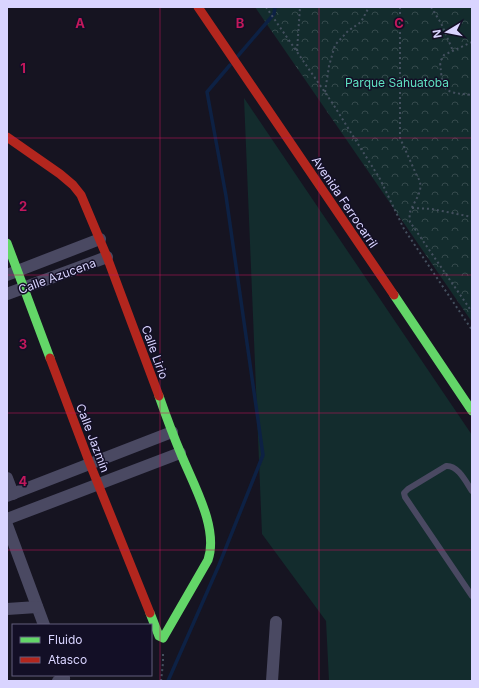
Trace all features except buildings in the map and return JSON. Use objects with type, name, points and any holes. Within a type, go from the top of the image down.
[{"type":"street","name":"Avenida Ferrocarril","points":[[198,7],[247,77],[472,412]]},
{"type":"street","name":"Calle Lirio","points":[[7,137],[60,174],[73,185],[81,195],[100,239],[180,453],[207,518],[211,540],[211,551],[208,560],[165,637],[162,639]]},
{"type":"street","name":"Calle Azucena","points":[[13,273],[100,239]]},
{"type":"street","name":"Calle Jazmín","points":[[7,243],[13,273],[24,288],[90,464],[159,636],[162,639]]},
{"type":"street","name":"Calle Azucena","points":[[7,294],[107,257]]},
{"type":"street","points":[[7,478],[10,495],[172,432]]},
{"type":"street","points":[[7,519],[180,453]]},
{"type":"street","points":[[7,525],[44,624]]},
{"type":"street","points":[[7,609],[37,607]]},
{"type":"street","points":[[272,681],[276,622]]},
{"type":"lane","points":[[472,491],[457,470],[450,466],[446,466],[408,488],[404,493],[405,497],[472,596]]},
{"type":"path","points":[[266,7],[325,93],[380,179],[404,229],[472,330]]},
{"type":"path","points":[[297,52],[300,7]]},
{"type":"path","points":[[325,93],[329,66],[335,44],[348,31],[361,22],[369,7]]},
{"type":"path","points":[[400,7],[400,138],[421,182],[422,188],[409,213],[410,222],[472,312]]},
{"type":"path","points":[[431,7],[441,23],[454,51]]},
{"type":"path","points":[[472,42],[444,55],[440,62],[444,85],[449,92],[472,95]]},
{"type":"path","points":[[412,208],[432,209],[472,217]]},
{"type":"path","points":[[160,681],[163,663],[162,639]]},
{"type":"green space","name":"Parque Sahuatoba","points":[[255,7],[472,7],[472,322]]},
{"type":"green space","points":[[244,98],[472,435],[472,681],[329,681],[326,621],[262,534]]},
{"type":"waterway","points":[[237,57],[274,14],[275,7]]},
{"type":"waterway","points":[[168,681],[219,565],[263,455],[226,196],[207,92],[230,65]]},
{"type":"traffic: fast","points":[[7,243],[50,358]]},
{"type":"traffic: fast","points":[[394,295],[472,411]]},
{"type":"traffic: fast","points":[[150,613],[159,636],[163,638],[208,560],[210,547],[210,534],[203,506],[175,440],[159,396]]},
{"type":"traffic: jam","points":[[198,7],[394,295]]},
{"type":"traffic: jam","points":[[7,137],[60,174],[73,185],[81,195],[107,257],[159,396]]},
{"type":"traffic: jam","points":[[50,358],[90,464],[150,613]]}]
